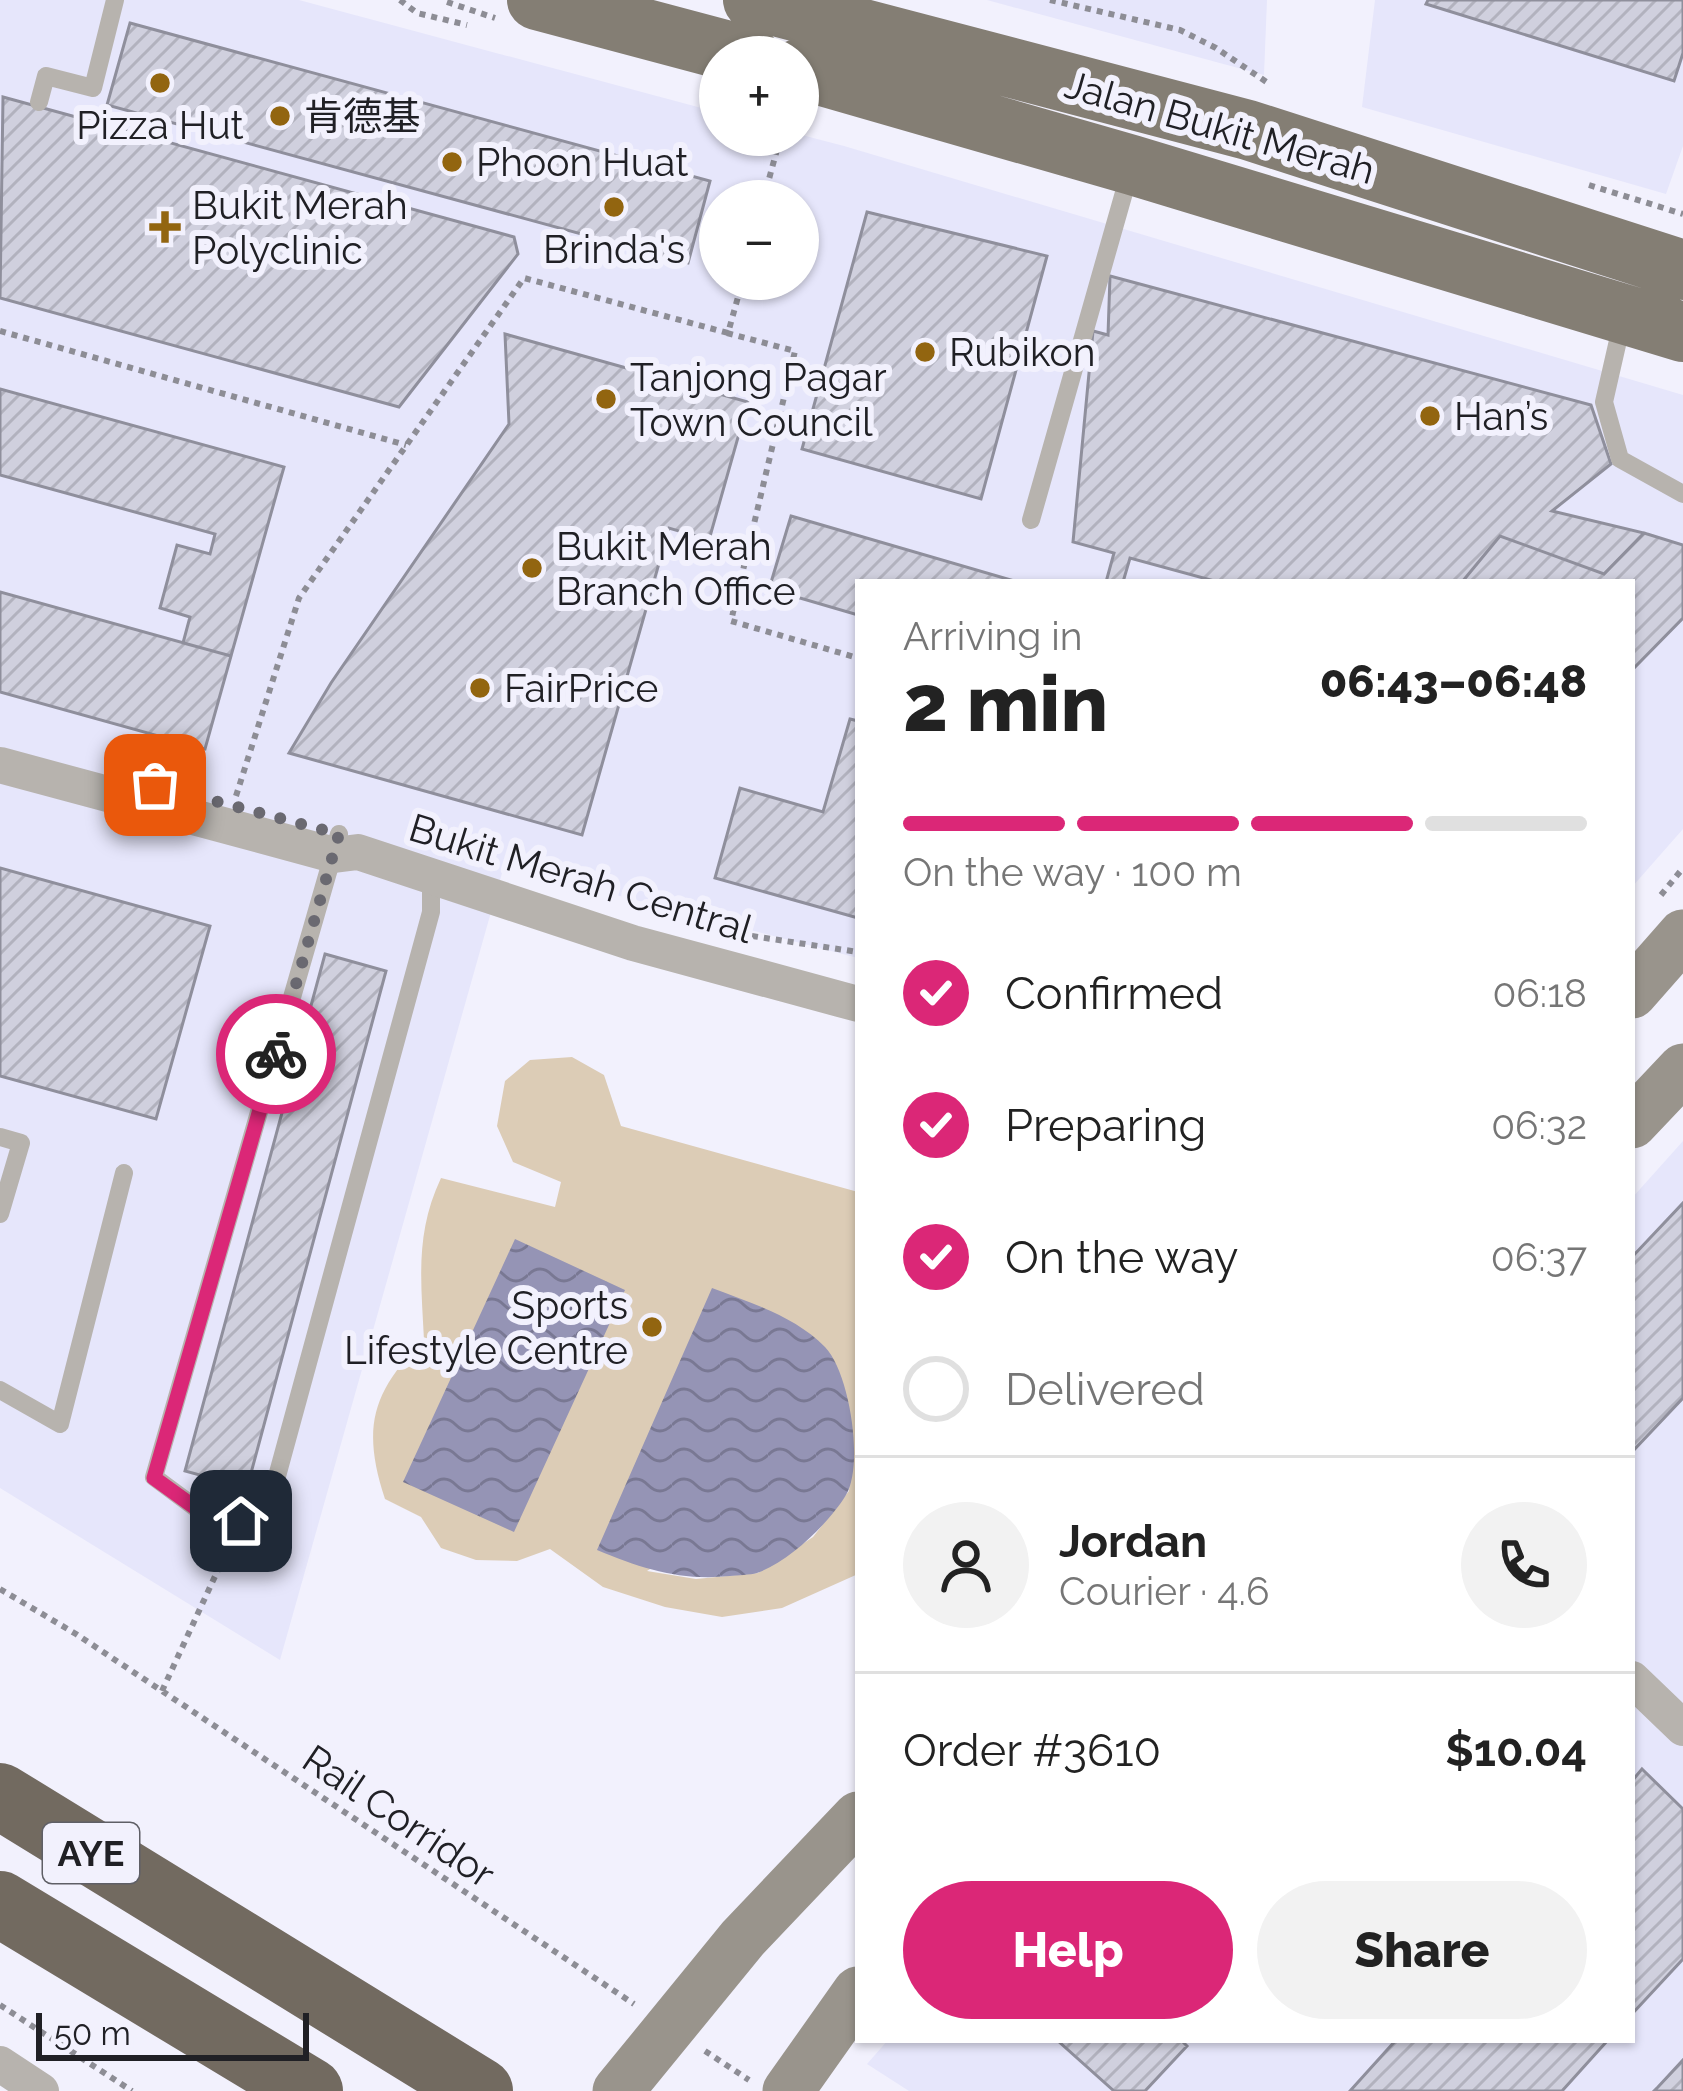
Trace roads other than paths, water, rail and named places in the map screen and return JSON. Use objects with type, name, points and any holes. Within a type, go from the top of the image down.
[{"type":"highway","name":"AYE","points":[[0,1796],[480,2091]]},
{"type":"highway","name":"AYE","points":[[0,1904],[310,2091]]},
{"type":"main road","name":"Jalan Bukit Merah","points":[[753,0],[848,12],[1248,130],[1683,270]]},
{"type":"main road","points":[[517,10],[699,46]]},
{"type":"main road","name":"Jalan Bukit Merah","points":[[819,75],[1683,332]]},
{"type":"main road","points":[[1635,990],[1683,935]]},
{"type":"main road","points":[[1635,1120],[1683,1069]]},
{"type":"main road","points":[[618,2091],[743,1938],[855,1820]]},
{"type":"main road","points":[[782,2088],[855,1996]]},
{"type":"street","name":"Bukit Merah Central","points":[[0,743],[232,806],[277,829]]},
{"type":"street","name":"Bukit Merah Central","points":[[0,766],[344,847],[633,943],[855,1003]]},
{"type":"street","points":[[1635,1682],[1683,1728]]},
{"type":"street","points":[[0,2064],[41,2091]]},
{"type":"lane","points":[[40,102],[46,76],[92,88],[115,0]]},
{"type":"lane","points":[[1031,520],[1132,165]]},
{"type":"lane","points":[[1624,312],[1604,402],[1620,459],[1683,494]]},
{"type":"lane","points":[[344,847],[154,1478],[208,1517],[241,1521],[270,1502],[431,912],[431,877]]},
{"type":"lane","points":[[0,1137],[21,1143],[0,1214]]},
{"type":"lane","points":[[0,1390],[60,1424],[124,1173]]},
{"type":"water","points":[[515,1239],[625,1290],[514,1532],[403,1482]]},
{"type":"water","points":[[712,1288],[786,1319],[825,1347],[847,1397],[854,1463],[839,1506],[782,1560],[754,1574],[695,1577],[646,1568],[597,1550]]},
{"type":"place","name":"Pizza Hut","points":[[160,83]]},
{"type":"place","name":"肯德基","points":[[280,116]]},
{"type":"place","name":"Phoon Huat","points":[[452,162]]},
{"type":"place","name":"Brinda's","points":[[614,207]]},
{"type":"place","name":"Bukit Merah Polyclinic","points":[[165,227]]},
{"type":"place","name":"Rubikon","points":[[925,352]]},
{"type":"place","name":"Tanjong Pagar Town Council","points":[[606,399]]},
{"type":"place","name":"Han’s","points":[[1430,416]]},
{"type":"place","name":"Bukit Merah Branch Office","points":[[532,568]]},
{"type":"place","name":"FairPrice","points":[[480,688]]},
{"type":"place","name":"Sports Lifestyle Centre","points":[[652,1327]]}]
